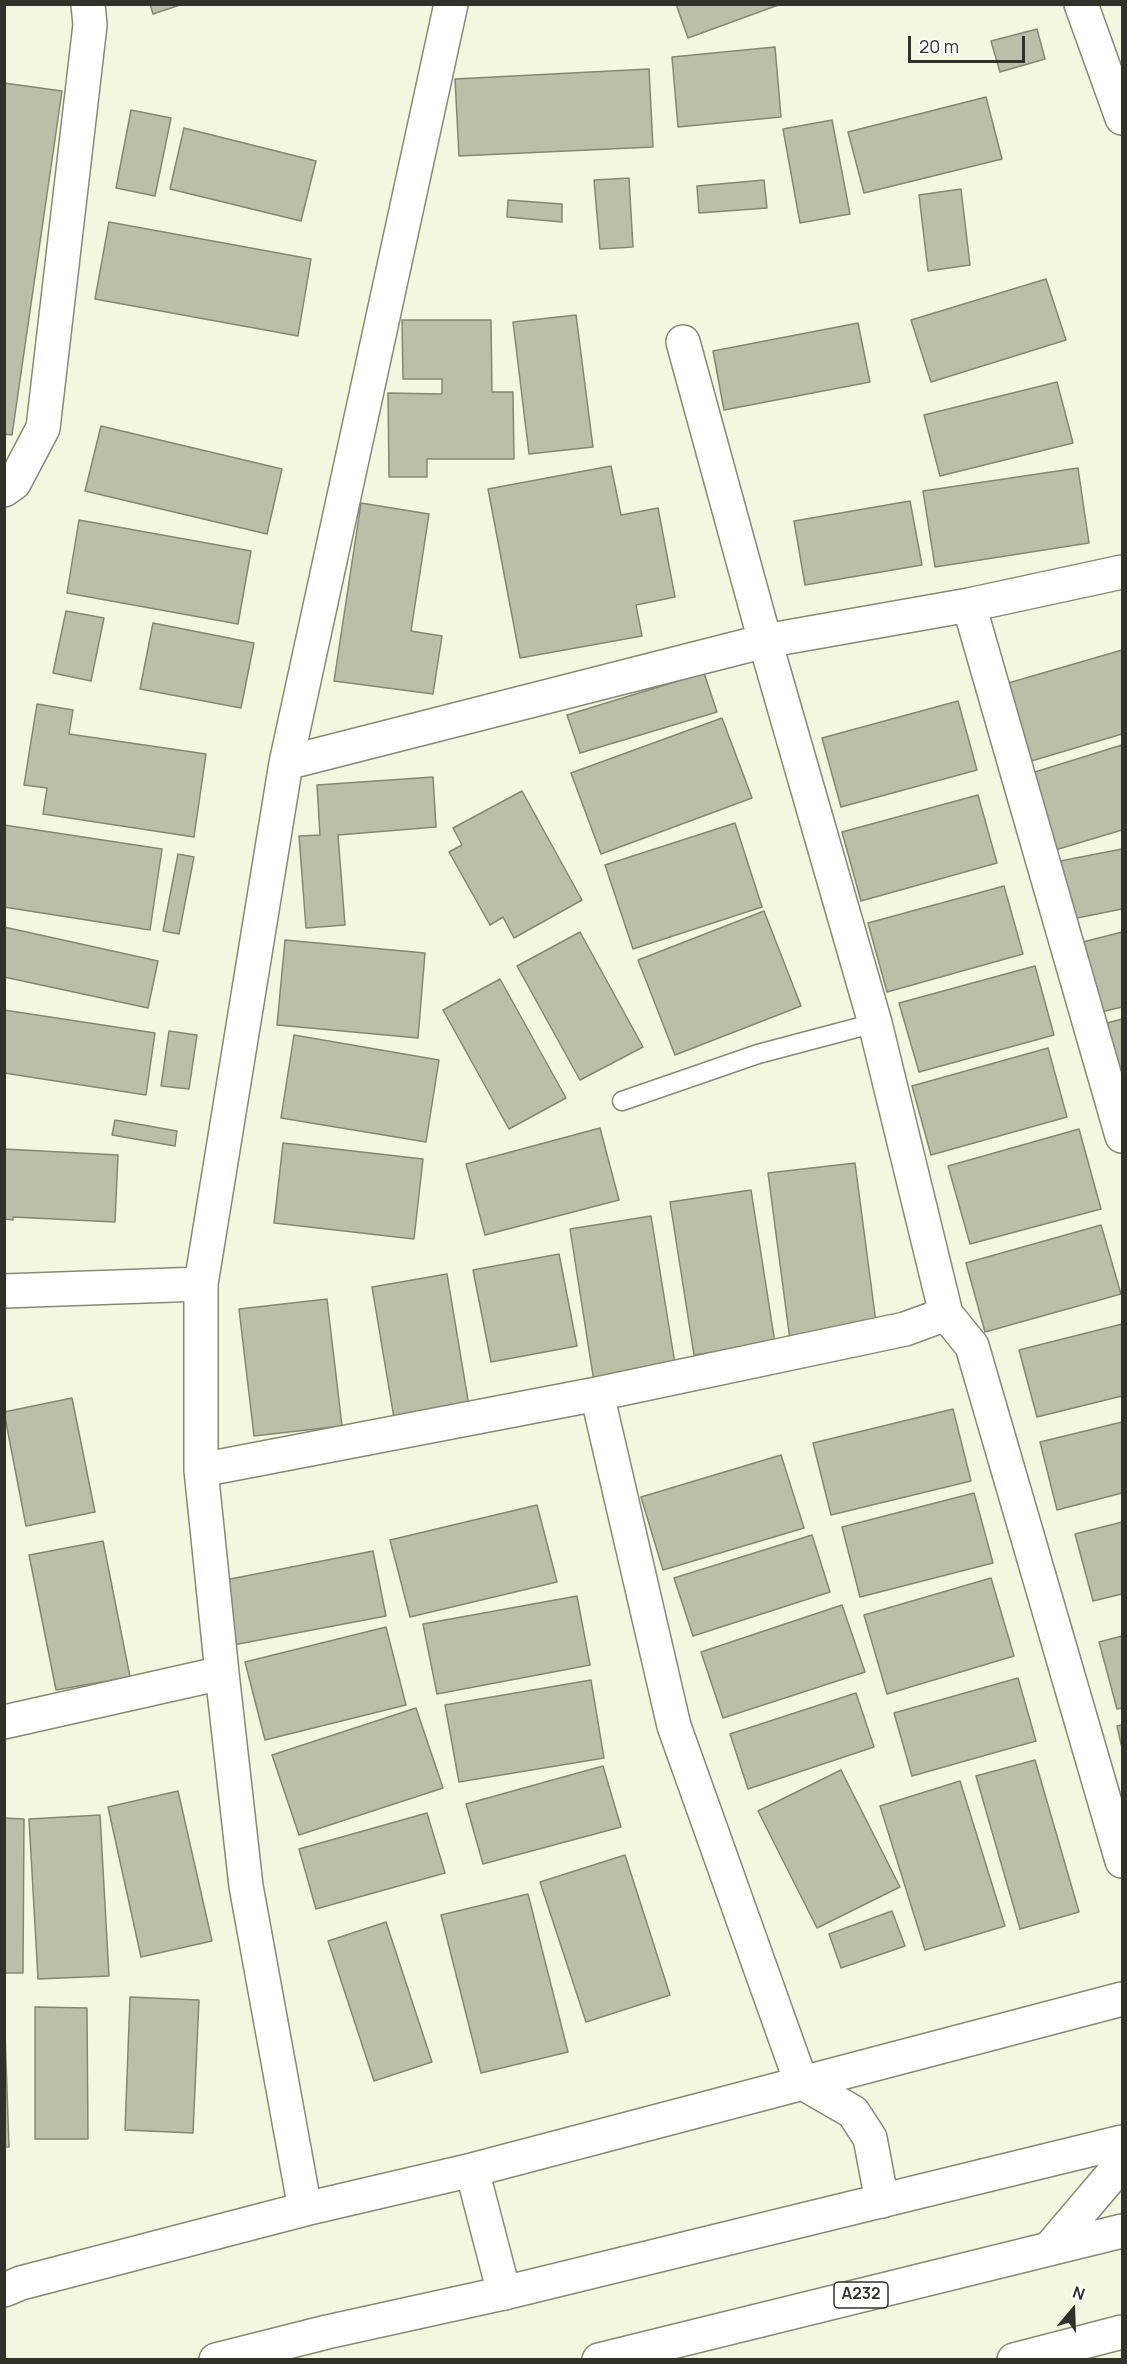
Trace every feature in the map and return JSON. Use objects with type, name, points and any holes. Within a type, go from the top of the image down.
[{"type":"main road","points":[[4,490],[14,483],[43,428],[90,25],[88,4]]},
{"type":"main road","points":[[305,2209],[246,1886],[222,1673],[201,1470],[201,1284],[286,763],[451,4]]},
{"type":"main road","points":[[1081,4],[1122,118]]},
{"type":"main road","points":[[683,342],[765,641],[875,1023],[946,1314],[972,1346],[1122,1861]]},
{"type":"main road","points":[[286,763],[765,641],[969,604],[1122,573]]},
{"type":"main road","points":[[969,604],[1122,1136]]},
{"type":"main road","points":[[4,1291],[201,1284]]},
{"type":"main road","points":[[201,1470],[597,1394],[905,1329],[946,1314]]},
{"type":"main road","points":[[597,1394],[674,1726],[801,2082],[853,2112],[870,2139],[882,2201]]},
{"type":"main road","points":[[4,1722],[222,1673]]},
{"type":"main road","points":[[4,2290],[21,2283],[305,2209],[472,2170],[1122,1999]]},
{"type":"main road","points":[[216,2360],[338,2330],[504,2294],[1122,2142]]},
{"type":"main road","points":[[1049,2249],[1122,2163]]},
{"type":"main road","points":[[472,2170],[504,2294]]},
{"type":"main road","name":"A232","points":[[599,2360],[1122,2231]]},
{"type":"main road","points":[[1014,2360],[1122,2332]]},
{"type":"lane","points":[[622,1101],[758,1054],[875,1023]]},
{"type":"building","points":[[150,4],[183,4],[153,14]]},
{"type":"building","points":[[676,4],[781,4],[688,38]]},
{"type":"building","points":[[1037,29],[1045,59],[1000,72],[991,41]]},
{"type":"building","points":[[775,47],[781,117],[678,127],[672,57]]},
{"type":"building","points":[[649,69],[653,147],[459,156],[455,79]]},
{"type":"building","points":[[4,83],[62,91],[12,435],[4,434]]},
{"type":"building","points":[[986,97],[1002,159],[864,193],[848,132]]},
{"type":"building","points":[[131,110],[171,118],[155,196],[116,188]]},
{"type":"building","points":[[832,120],[850,214],[800,223],[783,129]]},
{"type":"building","points":[[184,128],[316,161],[301,221],[170,189]]},
{"type":"building","points":[[629,178],[633,247],[600,249],[594,180]]},
{"type":"building","points":[[764,180],[767,208],[699,213],[697,186]]},
{"type":"building","points":[[961,189],[970,265],[928,271],[919,195]]},
{"type":"building","points":[[508,200],[562,204],[562,222],[507,217]]},
{"type":"building","points":[[109,222],[311,259],[298,336],[95,299]]},
{"type":"building","points":[[1046,279],[1066,340],[931,382],[911,320]]},
{"type":"building","points":[[576,315],[593,447],[529,454],[513,322]]},
{"type":"building","points":[[402,320],[491,320],[492,392],[513,392],[514,459],[427,459],[427,477],[389,477],[388,393],[442,394],[442,379],[403,379]]},
{"type":"building","points":[[858,323],[870,382],[724,410],[713,351]]},
{"type":"building","points":[[1057,382],[1073,443],[940,476],[924,415]]},
{"type":"building","points":[[101,426],[282,469],[267,534],[85,491]]},
{"type":"building","points":[[611,466],[621,515],[658,508],[675,597],[636,605],[642,636],[520,658],[488,489]]},
{"type":"building","points":[[1078,468],[1089,543],[935,567],[923,491]]},
{"type":"building","points":[[910,501],[922,565],[805,585],[794,521]]},
{"type":"building","points":[[361,503],[429,514],[411,631],[442,636],[433,694],[334,681]]},
{"type":"building","points":[[79,520],[251,551],[238,624],[67,593]]},
{"type":"building","points":[[66,611],[104,618],[91,681],[53,673]]},
{"type":"building","points":[[153,623],[254,643],[241,708],[140,689]]},
{"type":"building","points":[[1122,650],[1122,734],[1028,762],[1005,684]]},
{"type":"building","points":[[704,673],[717,712],[580,753],[567,715]]},
{"type":"building","points":[[958,701],[977,770],[841,807],[822,738]]},
{"type":"building","points":[[37,704],[73,710],[69,734],[206,754],[194,837],[43,814],[47,788],[24,785]]},
{"type":"building","points":[[722,718],[752,798],[601,854],[571,773]]},
{"type":"building","points":[[1122,745],[1122,830],[1045,853],[1022,776]]},
{"type":"building","points":[[433,777],[436,827],[338,835],[345,925],[306,928],[299,836],[320,835],[317,785]]},
{"type":"building","points":[[522,791],[582,900],[514,938],[503,917],[490,925],[449,852],[462,845],[453,828]]},
{"type":"building","points":[[978,795],[997,863],[861,901],[842,832]]},
{"type":"building","points":[[735,823],[762,907],[633,949],[605,865]]},
{"type":"building","points":[[4,825],[162,849],[150,930],[4,907]]},
{"type":"building","points":[[1122,849],[1122,909],[1067,920],[1055,862]]},
{"type":"building","points":[[178,854],[194,857],[179,934],[163,931]]},
{"type":"building","points":[[1004,886],[1023,954],[887,992],[868,923]]},
{"type":"building","points":[[764,911],[801,1006],[675,1055],[638,960]]},
{"type":"building","points":[[4,927],[158,961],[148,1008],[4,977]]},
{"type":"building","points":[[580,932],[643,1047],[580,1080],[517,966]]},
{"type":"building","points":[[1122,932],[1122,1007],[1097,1013],[1079,943]]},
{"type":"building","points":[[285,940],[425,953],[418,1038],[277,1025]]},
{"type":"building","points":[[1035,966],[1054,1035],[919,1072],[899,1003]]},
{"type":"building","points":[[500,979],[566,1098],[509,1129],[443,1010]]},
{"type":"building","points":[[4,1010],[155,1033],[146,1095],[4,1073]]},
{"type":"building","points":[[1122,1019],[1122,1085],[1107,1023]]},
{"type":"building","points":[[169,1031],[197,1035],[189,1089],[161,1086]]},
{"type":"building","points":[[294,1035],[439,1060],[426,1142],[281,1118]]},
{"type":"building","points":[[1048,1048],[1067,1117],[931,1155],[912,1086]]},
{"type":"building","points":[[115,1120],[177,1131],[175,1146],[112,1135]]},
{"type":"building","points":[[600,1128],[619,1200],[485,1235],[466,1164]]},
{"type":"building","points":[[1079,1129],[1101,1209],[970,1244],[948,1166]]},
{"type":"building","points":[[283,1143],[423,1159],[414,1239],[274,1223]]},
{"type":"building","points":[[4,1149],[118,1155],[115,1222],[13,1217],[13,1220],[4,1219]]},
{"type":"building","points":[[855,1163],[877,1330],[790,1340],[768,1173]]},
{"type":"building","points":[[751,1190],[775,1343],[694,1355],[670,1202]]},
{"type":"building","points":[[651,1216],[676,1370],[594,1382],[570,1229]]},
{"type":"building","points":[[1101,1225],[1121,1294],[985,1332],[966,1263]]},
{"type":"building","points":[[559,1254],[577,1346],[491,1362],[473,1270]]},
{"type":"building","points":[[447,1274],[469,1406],[394,1418],[372,1287]]},
{"type":"building","points":[[327,1299],[342,1426],[254,1436],[239,1309]]},
{"type":"building","points":[[1122,1324],[1122,1396],[1037,1417],[1019,1350]]},
{"type":"building","points":[[72,1398],[95,1512],[26,1526],[4,1412]]},
{"type":"building","points":[[953,1409],[971,1481],[831,1515],[813,1443]]},
{"type":"building","points":[[1122,1422],[1122,1493],[1057,1510],[1040,1442]]},
{"type":"building","points":[[781,1455],[804,1528],[663,1570],[641,1497]]},
{"type":"building","points":[[974,1493],[993,1563],[860,1597],[842,1527]]},
{"type":"building","points":[[537,1505],[557,1582],[410,1617],[390,1540]]},
{"type":"building","points":[[1122,1522],[1122,1594],[1093,1601],[1075,1534]]},
{"type":"building","points":[[812,1535],[830,1592],[693,1636],[674,1578]]},
{"type":"building","points":[[103,1541],[130,1677],[56,1690],[29,1555]]},
{"type":"building","points":[[373,1551],[386,1616],[233,1645],[220,1581]]},
{"type":"building","points":[[991,1578],[1014,1656],[887,1694],[864,1615]]},
{"type":"building","points":[[577,1596],[590,1665],[437,1694],[423,1624]]},
{"type":"building","points":[[842,1605],[865,1672],[723,1718],[701,1652]]},
{"type":"building","points":[[386,1627],[406,1705],[265,1740],[245,1662]]},
{"type":"building","points":[[1122,1636],[1122,1708],[1117,1709],[1099,1642]]},
{"type":"building","points":[[1018,1678],[1036,1741],[912,1776],[894,1713]]},
{"type":"building","points":[[591,1680],[604,1758],[459,1782],[445,1705]]},
{"type":"building","points":[[856,1693],[874,1747],[748,1789],[730,1734]]},
{"type":"building","points":[[416,1708],[443,1788],[299,1835],[272,1755]]},
{"type":"building","points":[[1122,1725],[1122,1748],[1117,1726]]},
{"type":"building","points":[[1035,1760],[1079,1912],[1020,1929],[976,1776]]},
{"type":"building","points":[[603,1766],[621,1827],[483,1864],[466,1804]]},
{"type":"building","points":[[841,1770],[900,1887],[817,1928],[758,1811]]},
{"type":"building","points":[[960,1781],[1005,1926],[925,1950],[880,1806]]},
{"type":"building","points":[[178,1791],[212,1941],[141,1957],[108,1807]]},
{"type":"building","points":[[427,1813],[445,1873],[316,1909],[299,1849]]},
{"type":"building","points":[[100,1815],[109,1976],[38,1979],[29,1819]]},
{"type":"building","points":[[4,1818],[24,1819],[23,1973],[4,1973]]},
{"type":"building","points":[[625,1855],[670,1995],[586,2022],[540,1882]]},
{"type":"building","points":[[528,1894],[568,2052],[481,2073],[441,1915]]},
{"type":"building","points":[[892,1911],[905,1946],[841,1968],[829,1934]]},
{"type":"building","points":[[386,1922],[432,2062],[374,2081],[328,1941]]},
{"type":"building","points":[[130,1997],[199,2000],[193,2133],[125,2130]]},
{"type":"building","points":[[4,2004],[9,2147],[4,2147]]},
{"type":"building","points":[[35,2007],[87,2008],[88,2139],[35,2139]]}]
